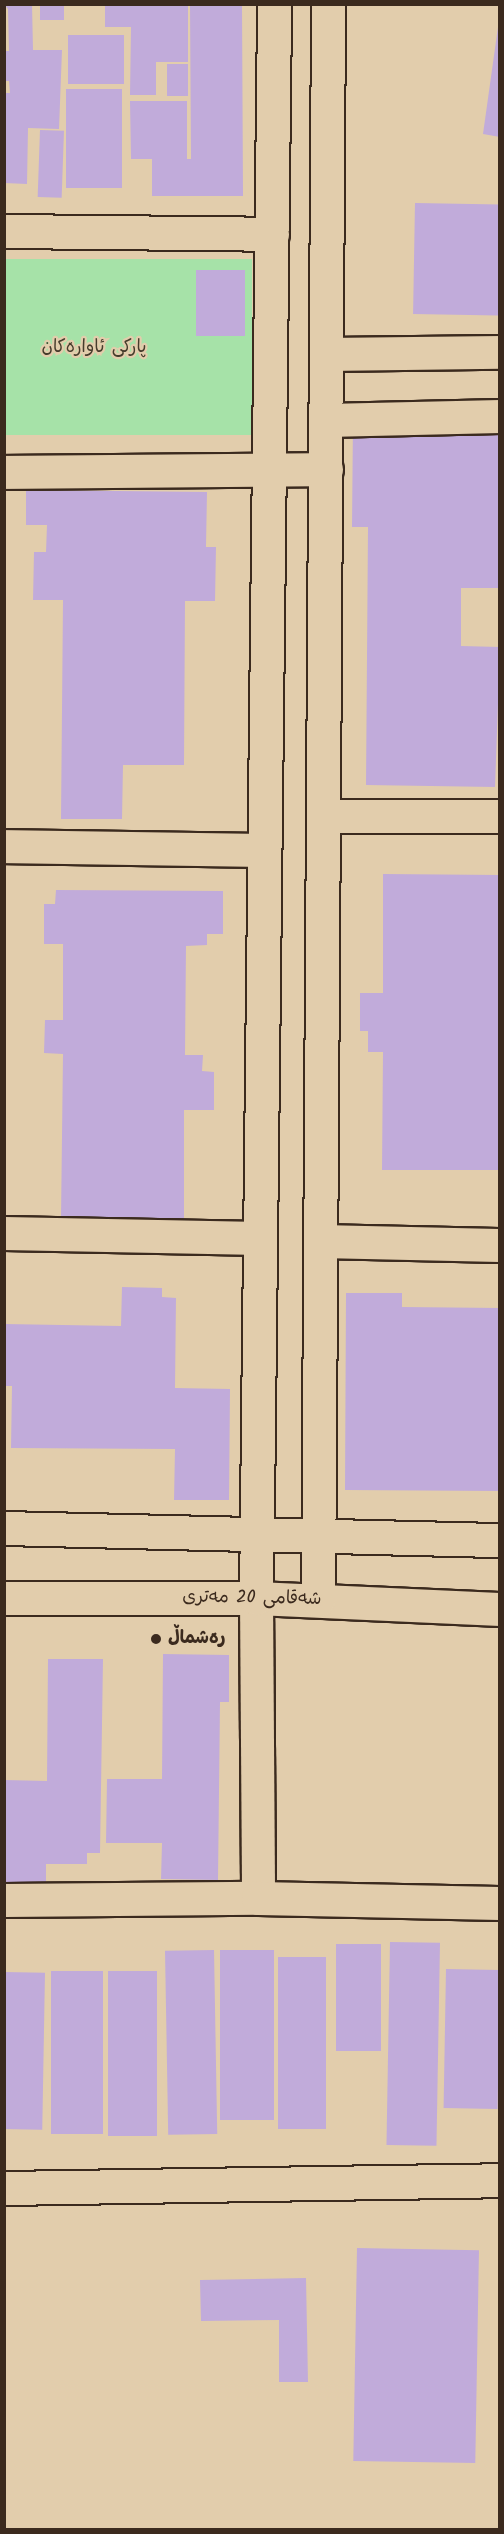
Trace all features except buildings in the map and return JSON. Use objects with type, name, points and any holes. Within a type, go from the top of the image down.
[{"type":"main road","points":[[258,1898],[256,1533],[271,469],[274,4]]},
{"type":"main road","points":[[318,1600],[328,4]]},
{"type":"main road","points":[[4,231],[272,234]]},
{"type":"main road","points":[[326,354],[500,352]]},
{"type":"main road","points":[[326,420],[500,416]]},
{"type":"main road","points":[[4,472],[326,469]]},
{"type":"main road","points":[[323,816],[500,816]]},
{"type":"main road","points":[[4,846],[264,850]]},
{"type":"main road","points":[[4,1233],[260,1238]]},
{"type":"main road","points":[[320,1241],[500,1245]]},
{"type":"main road","points":[[4,1528],[500,1540]]},
{"type":"main road","name":"شەقامی 20 مەتری","points":[[4,1598],[256,1598],[500,1609]]},
{"type":"main road","points":[[4,1900],[258,1898],[500,1903]]},
{"type":"main road","points":[[4,2188],[500,2180]]},
{"type":"green space","name":"پارکی ئاوارەکان","points":[[5,259],[252,259],[252,435],[5,435]]},
{"type":"place","name":"رەشماڵ","points":[[156,1639]]}]
